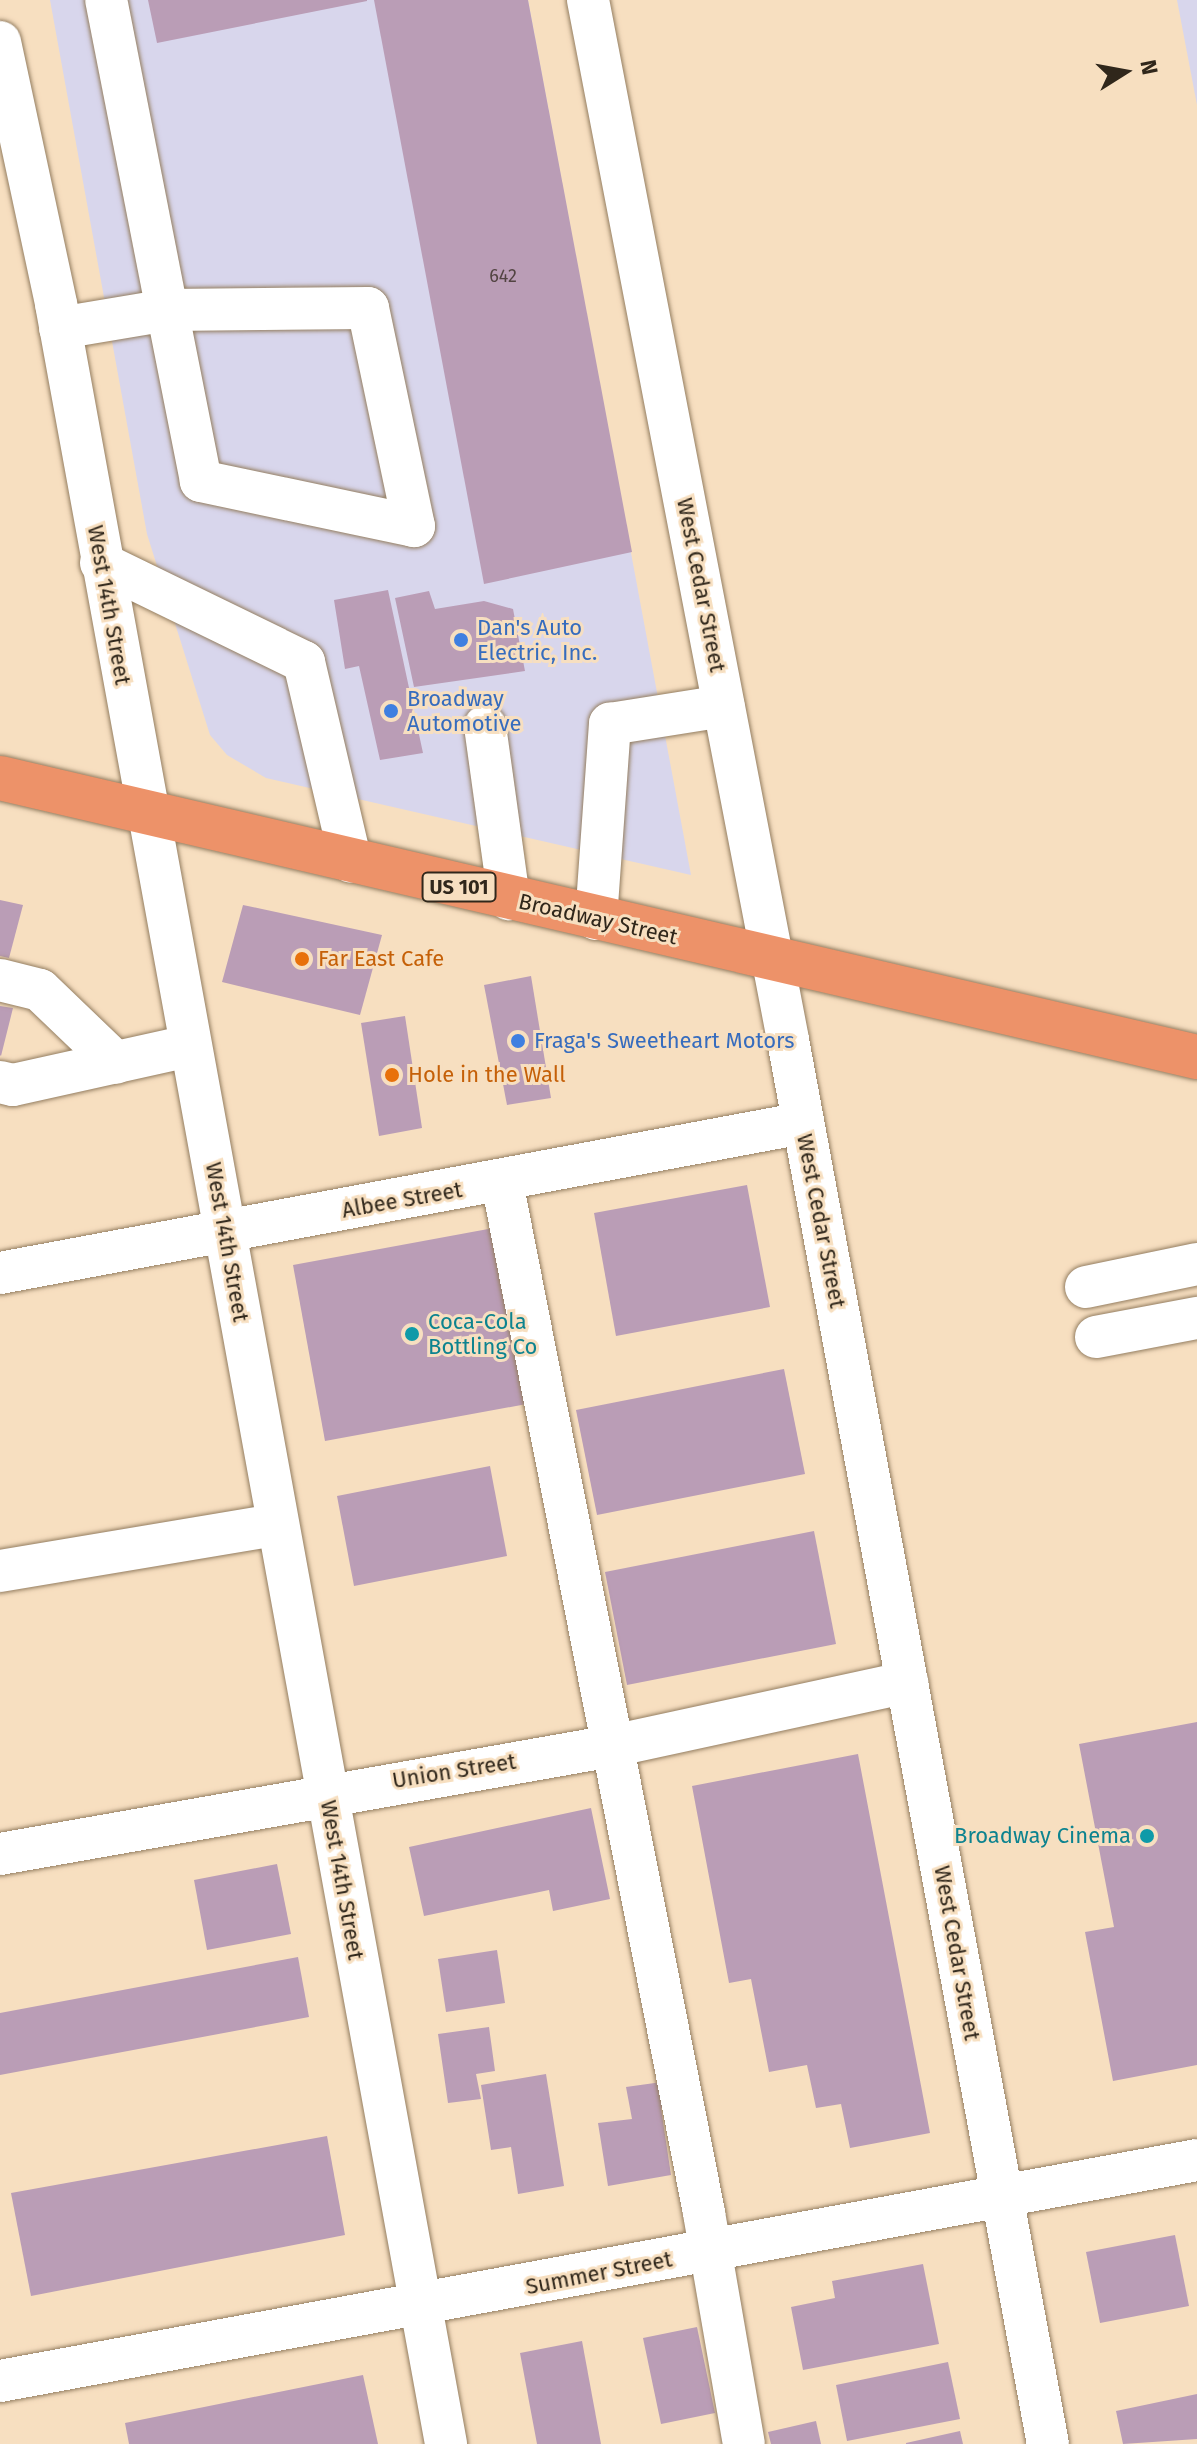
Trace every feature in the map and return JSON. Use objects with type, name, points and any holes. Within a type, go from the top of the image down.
[{"type":"highway","name":"Broadway Street","points":[[0,778],[1197,1057]]},
{"type":"street","points":[[60,328],[167,310],[368,308],[414,526],[201,481],[167,310],[106,0]]},
{"type":"street","name":"West Cedar Street","points":[[588,0],[773,960],[1048,2444]]},
{"type":"street","name":"West 14th Street","points":[[0,42],[60,328],[145,812],[227,1232],[275,1525],[446,2444]]},
{"type":"street","points":[[101,563],[304,662],[351,862]]},
{"type":"street","points":[[596,919],[610,724],[724,706]]},
{"type":"street","points":[[485,726],[509,899]]},
{"type":"street","points":[[0,980],[40,990],[116,1063]]},
{"type":"street","points":[[0,1082],[13,1085],[189,1046]]},
{"type":"street","name":"Albee Street","points":[[0,1273],[502,1182],[803,1123]]},
{"type":"street","points":[[502,1182],[744,2444]]},
{"type":"street","points":[[1086,1287],[1197,1264]]},
{"type":"street","points":[[1096,1337],[1197,1318]]},
{"type":"street","points":[[0,1571],[275,1525]]},
{"type":"street","name":"Union Street","points":[[0,1854],[612,1746],[907,1682]]},
{"type":"street","name":"Summer Street","points":[[0,2381],[419,2307],[1197,2160]]},
{"type":"shaded area","points":[[50,0],[528,0],[691,875],[266,778],[227,755],[210,735],[147,534]]},
{"type":"shaded area","points":[[1177,0],[1197,0],[1197,105]]},
{"type":"building","points":[[148,0],[367,0],[367,1],[157,43]]},
{"type":"building","points":[[374,0],[528,0],[632,552],[484,584]]},
{"type":"building","name":"Broadway Automotive","points":[[388,590],[423,753],[380,760],[359,666],[345,669],[334,600]]},
{"type":"building","name":"Dan's Auto Electric, Inc.","points":[[429,591],[435,609],[484,601],[513,609],[525,671],[414,687],[395,598]]},
{"type":"building","points":[[0,900],[23,905],[9,958],[0,956]]},
{"type":"building","name":"Far East Cafe","points":[[243,905],[382,935],[360,1015],[222,982]]},
{"type":"building","name":"Fraga's Sweetheart Motors","points":[[531,976],[551,1098],[507,1105],[484,985]]},
{"type":"building","points":[[0,1006],[13,1008],[1,1056],[0,1055]]},
{"type":"building","name":"Hole in the Wall","points":[[405,1016],[422,1128],[379,1136],[361,1023]]},
{"type":"building","points":[[747,1185],[770,1307],[616,1336],[594,1213]]},
{"type":"building","name":"Coca-Cola Bottling Co","points":[[499,1227],[532,1403],[325,1441],[293,1265]]},
{"type":"building","points":[[784,1369],[805,1474],[597,1515],[576,1410]]},
{"type":"building","points":[[490,1466],[507,1556],[354,1586],[337,1496]]},
{"type":"building","points":[[814,1531],[836,1644],[627,1685],[605,1572]]},
{"type":"building","name":"Broadway Cinema","points":[[1197,1722],[1197,2065],[1113,2081],[1085,1932],[1114,1927],[1079,1744]]},
{"type":"building","points":[[858,1754],[930,2133],[850,2148],[841,2104],[816,2108],[807,2065],[769,2072],[751,1979],[729,1983],[692,1786]]},
{"type":"building","points":[[591,1808],[610,1899],[553,1911],[549,1890],[424,1916],[409,1847]]},
{"type":"building","points":[[277,1864],[291,1934],[207,1950],[194,1880]]},
{"type":"building","points":[[497,1950],[505,2003],[446,2012],[438,1959]]},
{"type":"building","points":[[298,1957],[309,2017],[0,2075],[0,2013]]},
{"type":"building","points":[[489,2027],[495,2071],[476,2074],[481,2099],[448,2103],[438,2034]]},
{"type":"building","points":[[546,2074],[564,2186],[518,2194],[511,2147],[491,2150],[481,2085]]},
{"type":"building","points":[[669,2081],[673,2106],[661,2108],[671,2175],[608,2186],[598,2123],[632,2119],[626,2087]]},
{"type":"building","points":[[327,2136],[345,2235],[31,2296],[11,2193]]},
{"type":"building","points":[[1175,2235],[1189,2306],[1100,2323],[1086,2252]]},
{"type":"building","points":[[923,2264],[939,2344],[803,2370],[791,2307],[835,2298],[832,2281]]},
{"type":"building","points":[[697,2327],[715,2413],[661,2424],[643,2338]]},
{"type":"building","points":[[582,2341],[601,2444],[537,2444],[520,2353]]},
{"type":"building","points":[[948,2362],[960,2419],[847,2441],[836,2385]]},
{"type":"building","points":[[363,2375],[378,2444],[129,2444],[125,2423]]},
{"type":"building","points":[[1197,2394],[1197,2439],[1123,2444],[1116,2411]]},
{"type":"building","points":[[816,2421],[821,2444],[771,2444],[768,2432]]},
{"type":"building","points":[[960,2431],[963,2444],[906,2444],[906,2443]]},
{"type":"place","name":"Dan's Auto Electric, Inc.","points":[[461,640]]},
{"type":"place","name":"Broadway Automotive","points":[[391,711]]},
{"type":"place","name":"Far East Cafe","points":[[302,959]]},
{"type":"place","name":"Fraga's Sweetheart Motors","points":[[518,1041]]},
{"type":"place","name":"Hole in the Wall","points":[[392,1075]]},
{"type":"place","name":"Coca-Cola Bottling Co","points":[[412,1334]]},
{"type":"place","name":"Broadway Cinema","points":[[1147,1836]]}]
